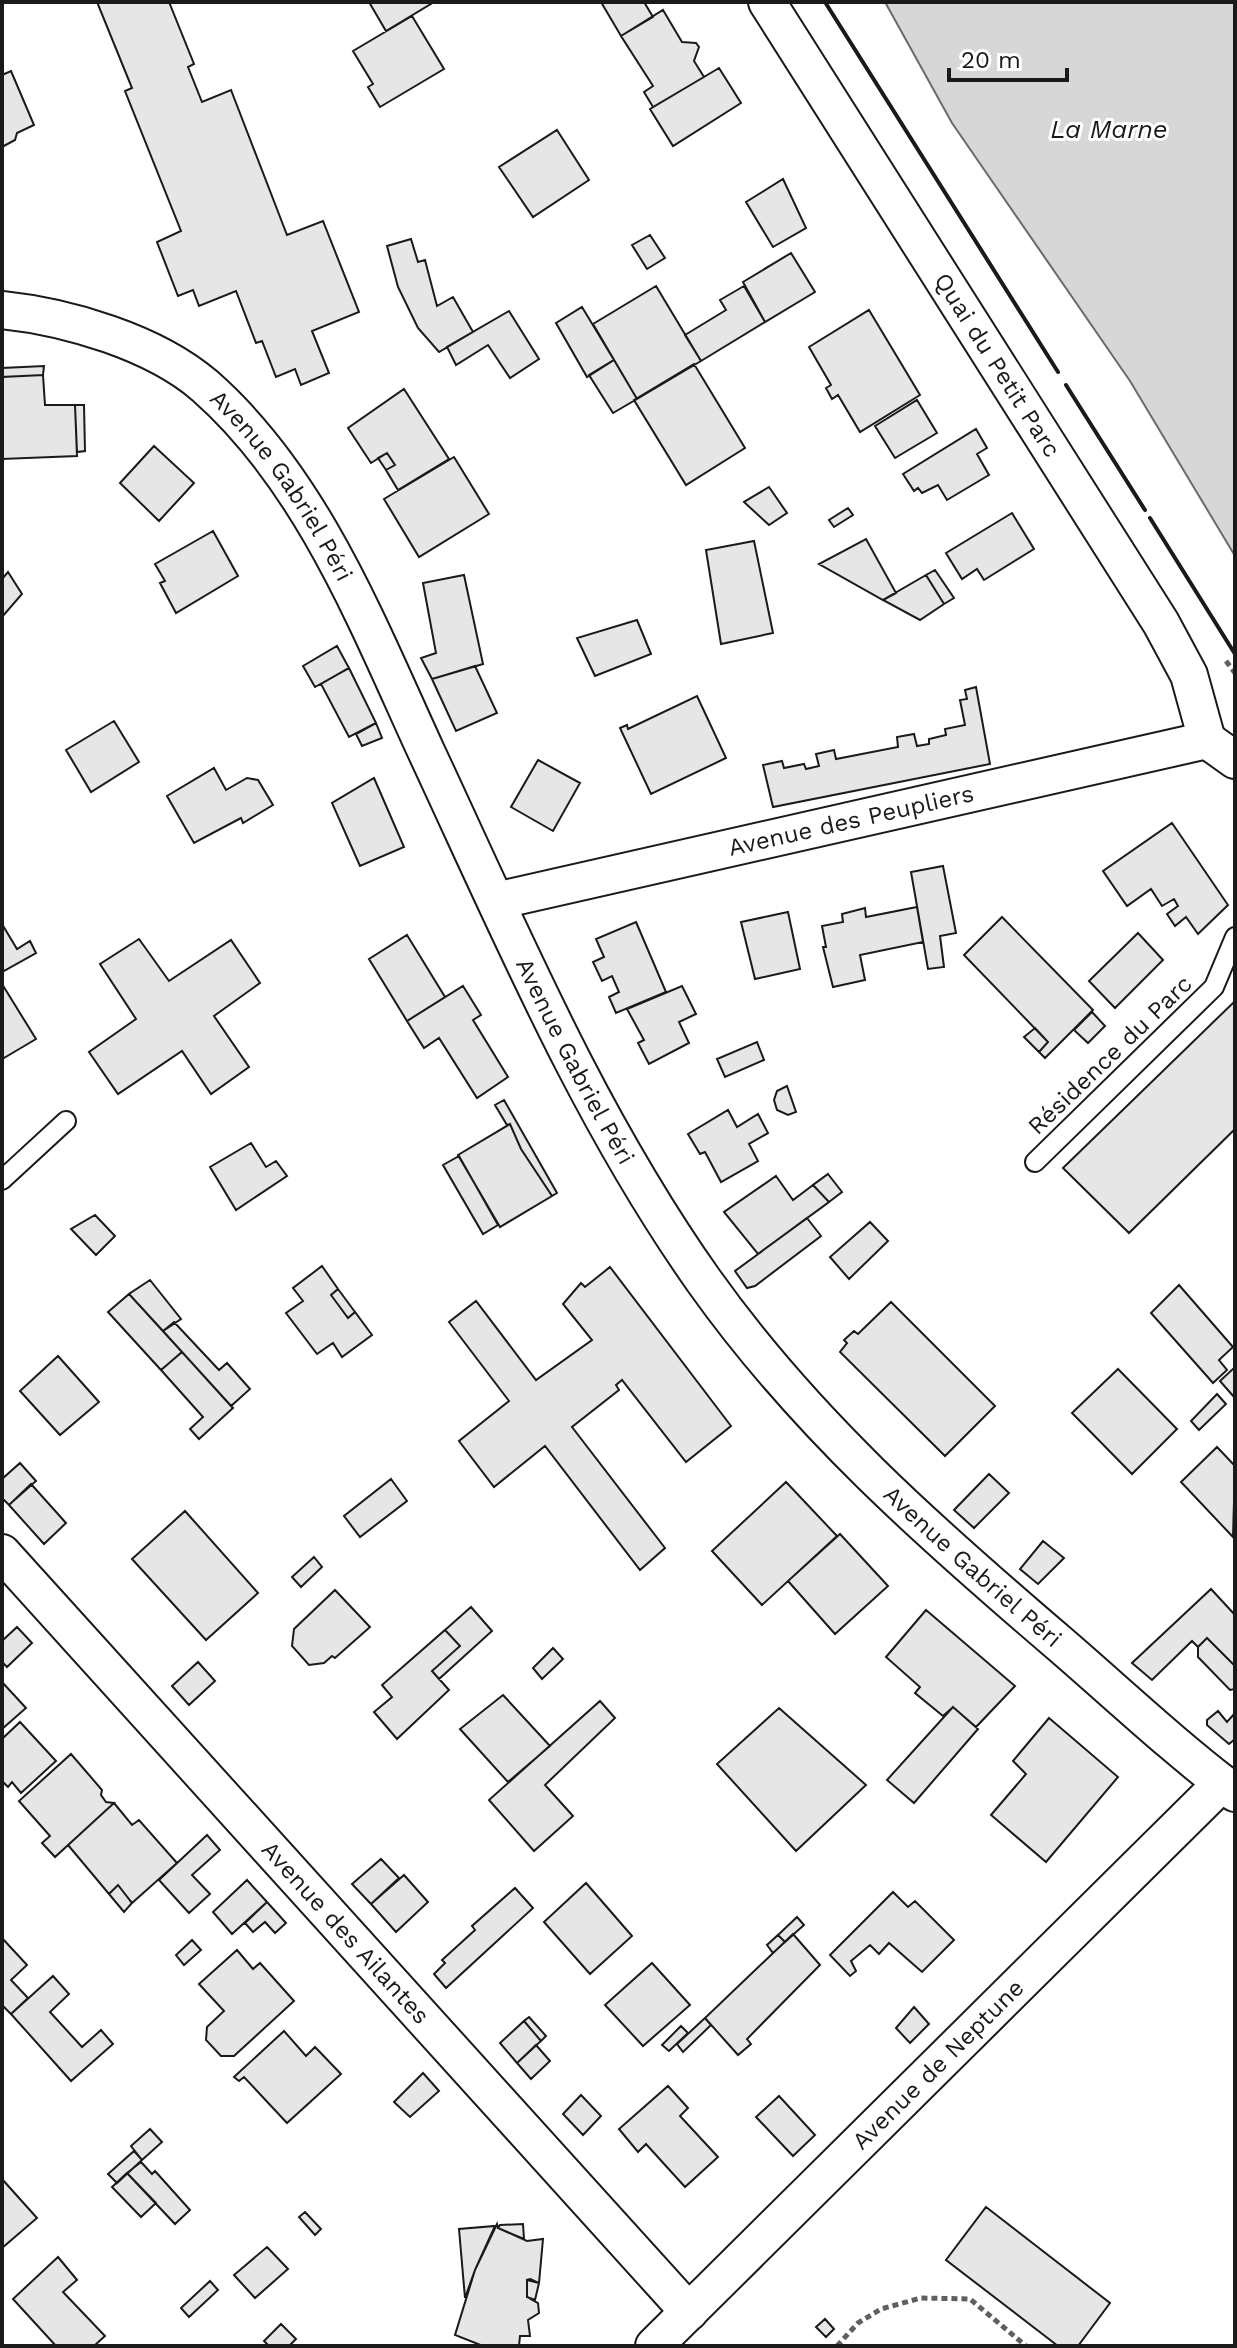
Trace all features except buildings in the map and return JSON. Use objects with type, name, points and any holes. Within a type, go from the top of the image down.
[{"type":"street","name":"Quai du Petit Parc","points":[[767,2],[1161,623],[1189,675],[1221,750]]},
{"type":"street","name":"Avenue Gabriel Péri","points":[[2,310],[71,320],[136,345],[201,383],[246,427],[284,477],[356,599],[585,1090],[635,1179],[707,1285],[799,1401],[858,1464],[942,1543],[1228,1788]]},
{"type":"street","name":"Avenue des Peupliers","points":[[496,901],[1221,750]]},
{"type":"street","name":"Avenue des Ailantes","points":[[2,1553],[689,2312]]},
{"type":"street","name":"Avenue de Neptune","points":[[654,2346],[1228,1788]]},
{"type":"lane","name":"Résidence du Parc","points":[[1035,1162],[1214,987],[1235,937]]},
{"type":"lane","points":[[2,1180],[66,1121]]},
{"type":"path","points":[[837,2346],[858,2323],[881,2309],[921,2298],[970,2299],[1026,2346]]},
{"type":"water","name":"La Marne","points":[[885,2],[1235,2],[1235,556],[1130,381],[952,123]]},
{"type":"wall","points":[[825,2],[1058,372]]},
{"type":"wall","points":[[1066,385],[1145,510]]},
{"type":"wall","points":[[1150,518],[1235,654]]}]
